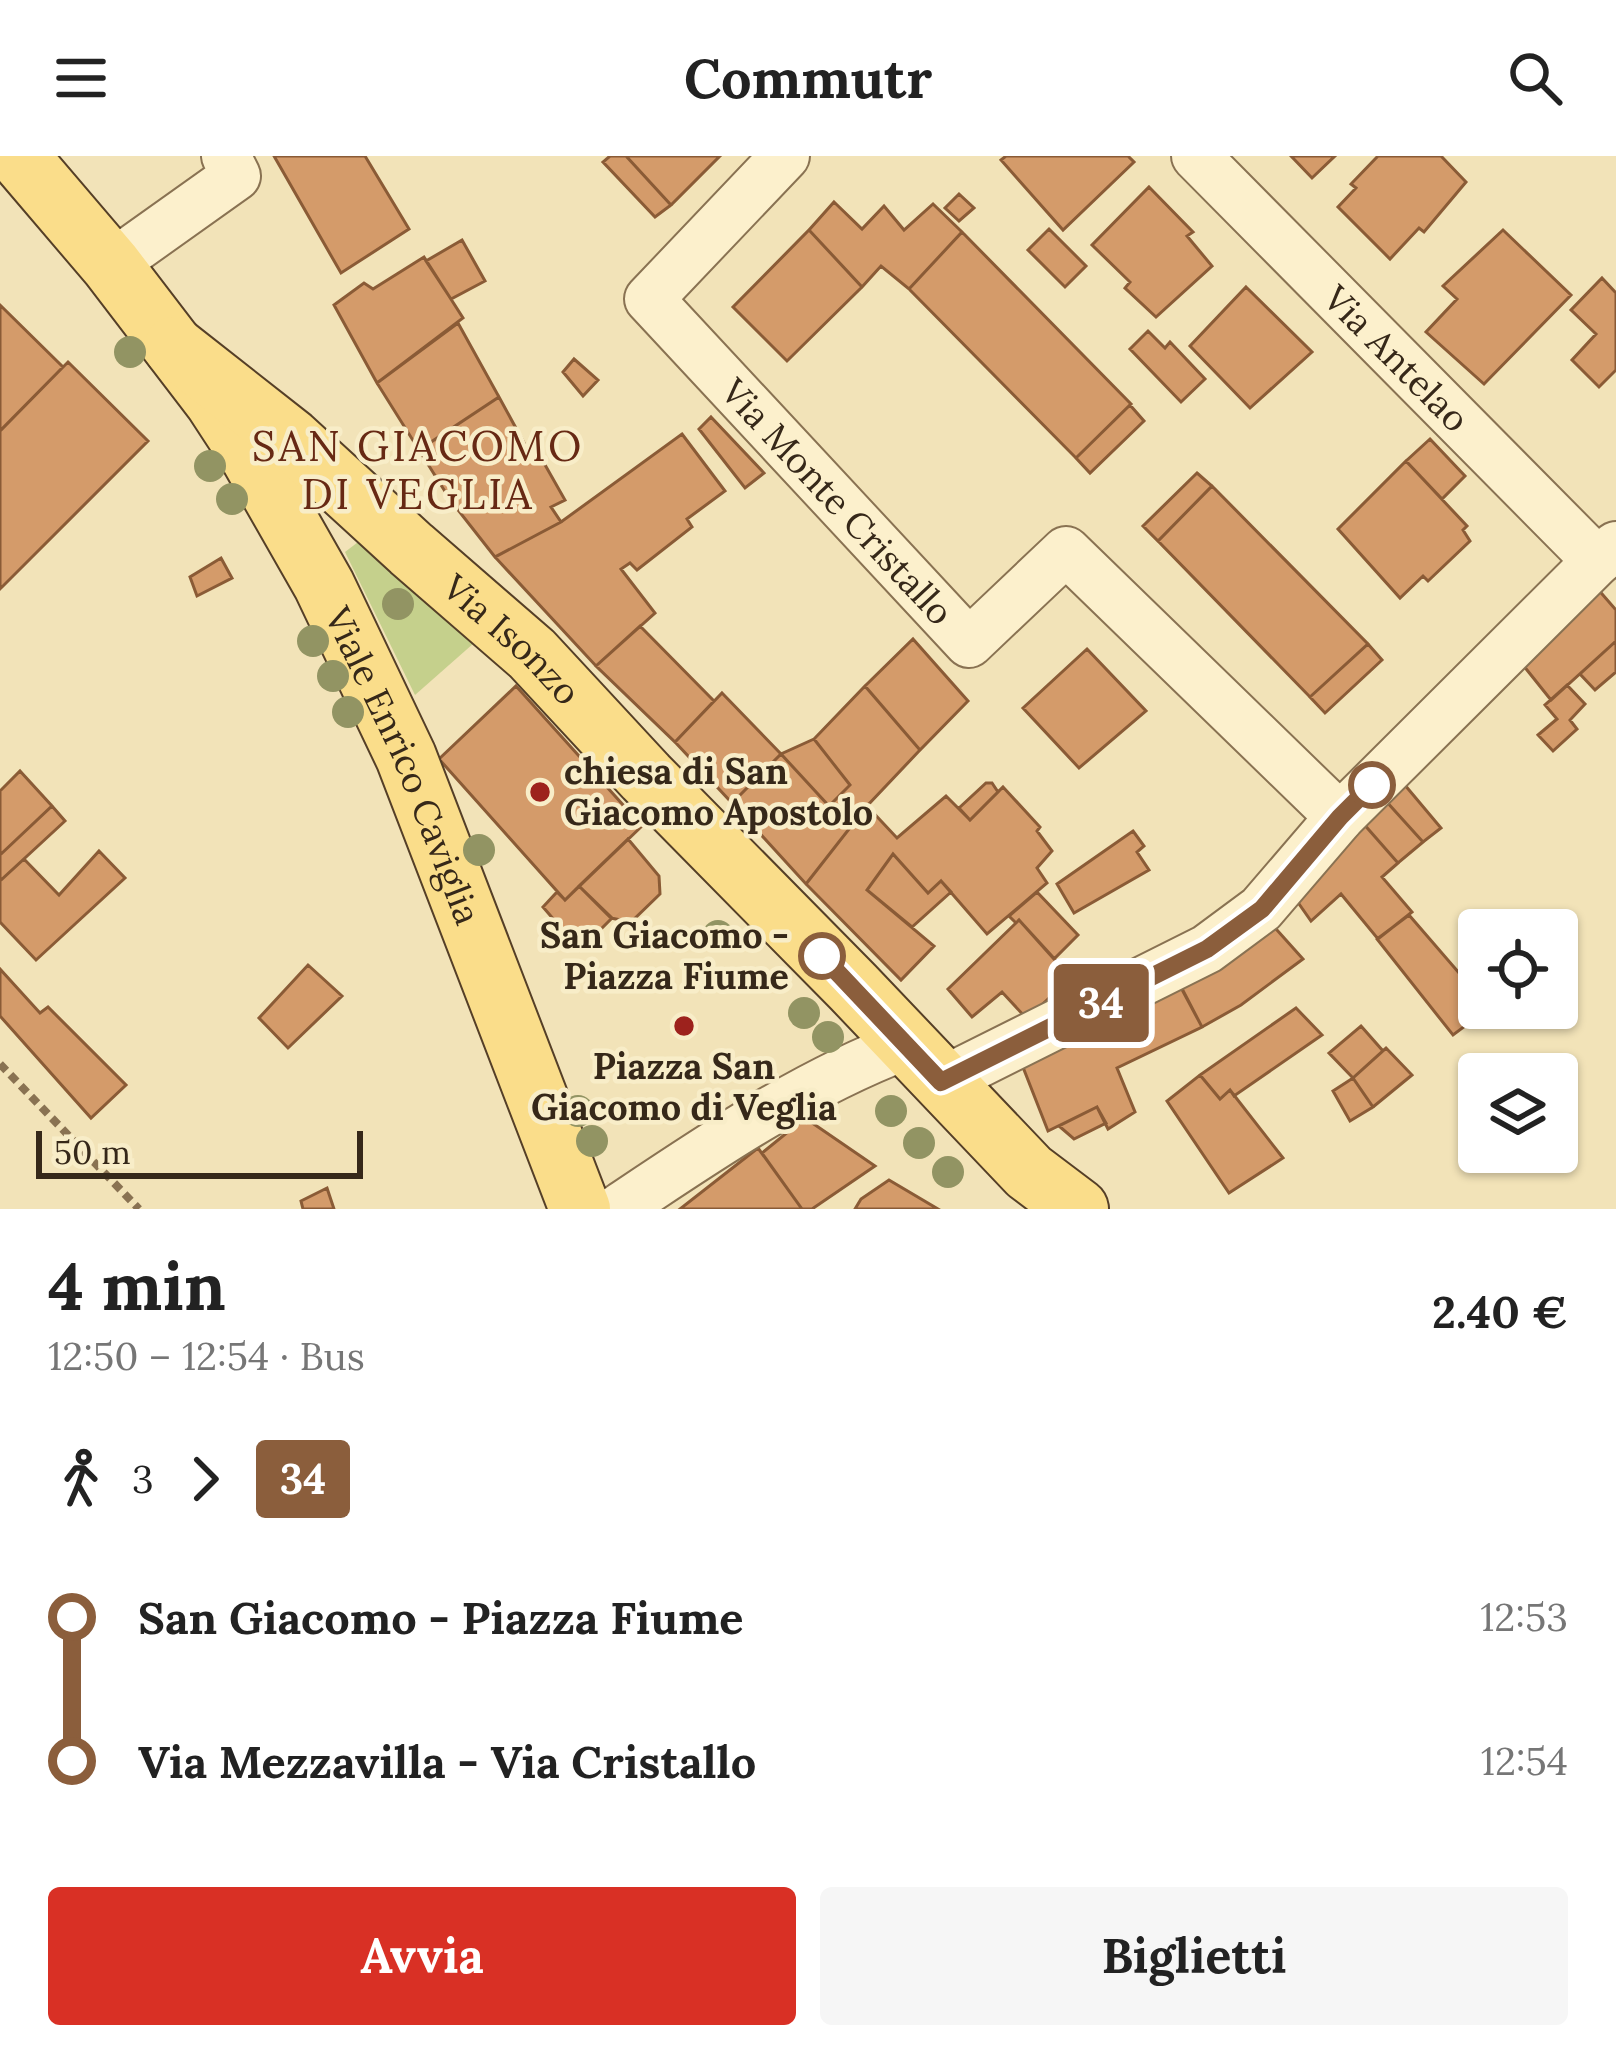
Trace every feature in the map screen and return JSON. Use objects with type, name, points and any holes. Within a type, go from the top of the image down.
[{"type":"main road","points":[[18,156],[174,347]]},
{"type":"main road","name":"Via Isonzo","points":[[174,347],[291,439],[532,654],[1029,1172],[1078,1209]]},
{"type":"main road","name":"Viale Enrico Caviglia","points":[[174,347],[247,450],[324,585],[372,682],[432,822],[580,1209]]},
{"type":"street","name":"Via Monte Cristallo","points":[[785,156],[649,299],[969,643],[1066,551],[1340,817]]},
{"type":"street","name":"Via Antelao","points":[[1196,156],[1606,554]]},
{"type":"street","points":[[111,265],[231,166]]},
{"type":"street","points":[[618,1209],[708,1149],[837,1075],[924,1063],[1207,949],[1262,909],[1340,817],[1606,554]]},
{"type":"path","points":[[0,1064],[139,1209]]},
{"type":"green space","points":[[366,536],[474,643],[415,695],[345,552]]},
{"type":"building","points":[[274,156],[365,156],[409,229],[341,273]]},
{"type":"building","points":[[610,156],[626,156],[671,205],[655,217],[603,162]]},
{"type":"building","points":[[626,156],[720,156],[671,205]]},
{"type":"building","points":[[1006,156],[1128,156],[1134,162],[1063,230],[1001,160]]},
{"type":"building","points":[[1291,156],[1335,156],[1312,178]]},
{"type":"building","points":[[1378,156],[1441,156],[1466,182],[1424,232],[1419,228],[1390,259],[1338,207],[1356,188],[1351,184]]},
{"type":"building","points":[[1149,187],[1193,232],[1187,236],[1212,266],[1156,317],[1125,288],[1130,282],[1092,245]]},
{"type":"building","points":[[959,194],[974,208],[959,221],[945,208]]},
{"type":"building","points":[[834,202],[862,229],[884,206],[904,230],[933,204],[962,232],[909,289],[881,266],[862,287],[809,230]]},
{"type":"building","points":[[1049,229],[1086,266],[1065,287],[1028,250]]},
{"type":"building","points":[[809,230],[862,287],[787,361],[733,307]]},
{"type":"building","points":[[1503,230],[1571,295],[1484,384],[1426,332],[1457,299],[1443,286]]},
{"type":"building","points":[[962,232],[1131,404],[1076,458],[909,289]]},
{"type":"building","points":[[462,240],[485,281],[451,299],[426,261]]},
{"type":"building","points":[[424,257],[463,318],[377,383],[334,305],[364,283],[373,289]]},
{"type":"building","points":[[1602,278],[1616,293],[1616,370],[1599,387],[1572,360],[1596,334],[1571,310]]},
{"type":"building","points":[[1246,287],[1312,352],[1250,408],[1190,346]]},
{"type":"building","points":[[0,305],[63,367],[0,431]]},
{"type":"building","points":[[458,323],[499,397],[419,450],[377,383]]},
{"type":"building","points":[[1148,331],[1165,348],[1170,342],[1205,379],[1181,402],[1130,349]]},
{"type":"building","points":[[574,359],[598,380],[583,396],[563,372]]},
{"type":"building","points":[[68,362],[148,441],[0,589],[0,431]]},
{"type":"building","points":[[499,397],[529,452],[536,449],[565,500],[551,507],[561,522],[495,557],[419,450]]},
{"type":"building","points":[[1130,405],[1144,421],[1090,473],[1076,458]]},
{"type":"building","points":[[711,417],[764,473],[745,488],[699,429]]},
{"type":"building","points":[[682,434],[725,491],[687,519],[692,527],[637,570],[630,563],[621,569],[655,613],[596,666],[495,557],[561,522]]},
{"type":"building","points":[[1430,439],[1465,476],[1442,499],[1406,461]]},
{"type":"building","points":[[1406,461],[1467,526],[1463,530],[1470,541],[1428,581],[1423,576],[1400,598],[1338,529]]},
{"type":"building","points":[[1197,473],[1212,486],[1158,541],[1143,526]]},
{"type":"building","points":[[1212,486],[1368,644],[1310,697],[1158,541]]},
{"type":"building","points":[[221,558],[232,578],[197,596],[190,577]]},
{"type":"building","points":[[1596,587],[1616,610],[1616,641],[1551,700],[1519,660]]},
{"type":"building","points":[[640,626],[714,701],[675,742],[596,666]]},
{"type":"building","points":[[913,639],[968,701],[920,750],[865,686]]},
{"type":"building","points":[[1616,641],[1616,672],[1595,690],[1580,674]]},
{"type":"building","points":[[1368,644],[1382,660],[1325,713],[1310,697]]},
{"type":"building","points":[[1087,649],[1146,711],[1079,768],[1023,708]]},
{"type":"building","points":[[1567,685],[1585,704],[1570,720],[1577,729],[1553,751],[1538,735],[1557,719],[1545,705]]},
{"type":"building","name":"chiesa di San Giacomo Apostolo","points":[[516,686],[642,826],[565,900],[439,759]]},
{"type":"building","points":[[865,686],[920,750],[867,806],[806,884],[732,803],[781,754],[829,806],[850,785],[814,739]]},
{"type":"building","points":[[722,693],[781,754],[732,803],[675,742]]},
{"type":"building","points":[[814,739],[850,785],[829,806],[781,754]]},
{"type":"building","points":[[20,771],[52,806],[0,855],[0,791]]},
{"type":"building","points":[[986,783],[998,792],[970,820],[959,808]]},
{"type":"building","points":[[1404,784],[1441,828],[1423,842],[1385,800]]},
{"type":"building","points":[[1003,787],[1040,827],[1037,831],[1052,851],[1037,868],[1047,883],[987,934],[941,881],[928,893],[893,854],[867,890],[934,946],[901,980],[806,884],[867,806],[897,838],[946,796],[970,820]]},
{"type":"building","points":[[1385,800],[1423,842],[1398,863],[1362,822]]},
{"type":"building","points":[[52,806],[65,821],[0,881],[0,855]]},
{"type":"building","points":[[1362,822],[1398,863],[1382,877],[1412,912],[1378,939],[1341,894],[1311,921],[1290,891]]},
{"type":"building","points":[[1133,831],[1144,846],[1137,852],[1149,870],[1074,913],[1057,884]]},
{"type":"building","points":[[628,839],[659,876],[660,894],[631,922],[611,918],[579,886]]},
{"type":"building","points":[[99,851],[125,878],[36,960],[0,922],[0,881],[24,859],[59,895]]},
{"type":"building","points":[[893,854],[928,893],[941,881],[951,892],[912,927],[867,890]]},
{"type":"building","points":[[579,886],[612,918],[580,950],[543,907],[557,892],[565,900]]},
{"type":"building","points":[[1037,892],[1078,935],[1054,959],[1019,920],[1016,923],[1009,916]]},
{"type":"building","points":[[1409,915],[1458,972],[1461,1029],[1453,1035],[1377,939]]},
{"type":"building","points":[[1267,919],[1303,959],[1202,1027],[1179,984]]},
{"type":"building","points":[[1019,920],[1071,977],[1027,1019],[1002,992],[972,1017],[948,989]]},
{"type":"building","points":[[308,965],[342,996],[288,1048],[259,1018]]},
{"type":"building","points":[[0,969],[40,1013],[48,1007],[126,1085],[91,1118],[0,1016]]},
{"type":"building","points":[[1177,979],[1202,1027],[1117,1068],[1135,1112],[1108,1129],[1097,1107],[1048,1131],[1019,1057]]},
{"type":"building","points":[[1296,1008],[1322,1035],[1234,1096],[1230,1090],[1220,1099],[1200,1075]]},
{"type":"building","points":[[1361,1026],[1383,1051],[1353,1078],[1329,1053]]},
{"type":"building","points":[[1386,1048],[1412,1075],[1373,1107],[1353,1078]]},
{"type":"building","points":[[1200,1075],[1220,1099],[1230,1090],[1283,1158],[1229,1193],[1167,1101]]},
{"type":"building","points":[[1353,1078],[1373,1107],[1350,1121],[1333,1091]]},
{"type":"building","points":[[1097,1107],[1106,1123],[1074,1139],[1059,1126]]},
{"type":"building","points":[[805,1118],[875,1166],[812,1209],[802,1209],[762,1153]]},
{"type":"building","points":[[758,1148],[802,1209],[680,1209]]},
{"type":"building","points":[[889,1180],[938,1209],[855,1209],[861,1199]]},
{"type":"building","points":[[327,1188],[334,1209],[303,1209],[301,1201]]},
{"type":"bus line","name":"34","points":[[822,956],[941,1082],[1207,949],[1262,909],[1372,785]]},
{"type":"place","name":"chiesa di San Giacomo Apostolo","points":[[540,792]]},
{"type":"place","name":"San Giacomo - Piazza Fiume","points":[[822,956]]},
{"type":"place","name":"Piazza San Giacomo di Veglia","points":[[684,1026]]},
{"type":"district","name":"SAN GIACOMO DI VEGLIA","points":[[418,470]]}]
